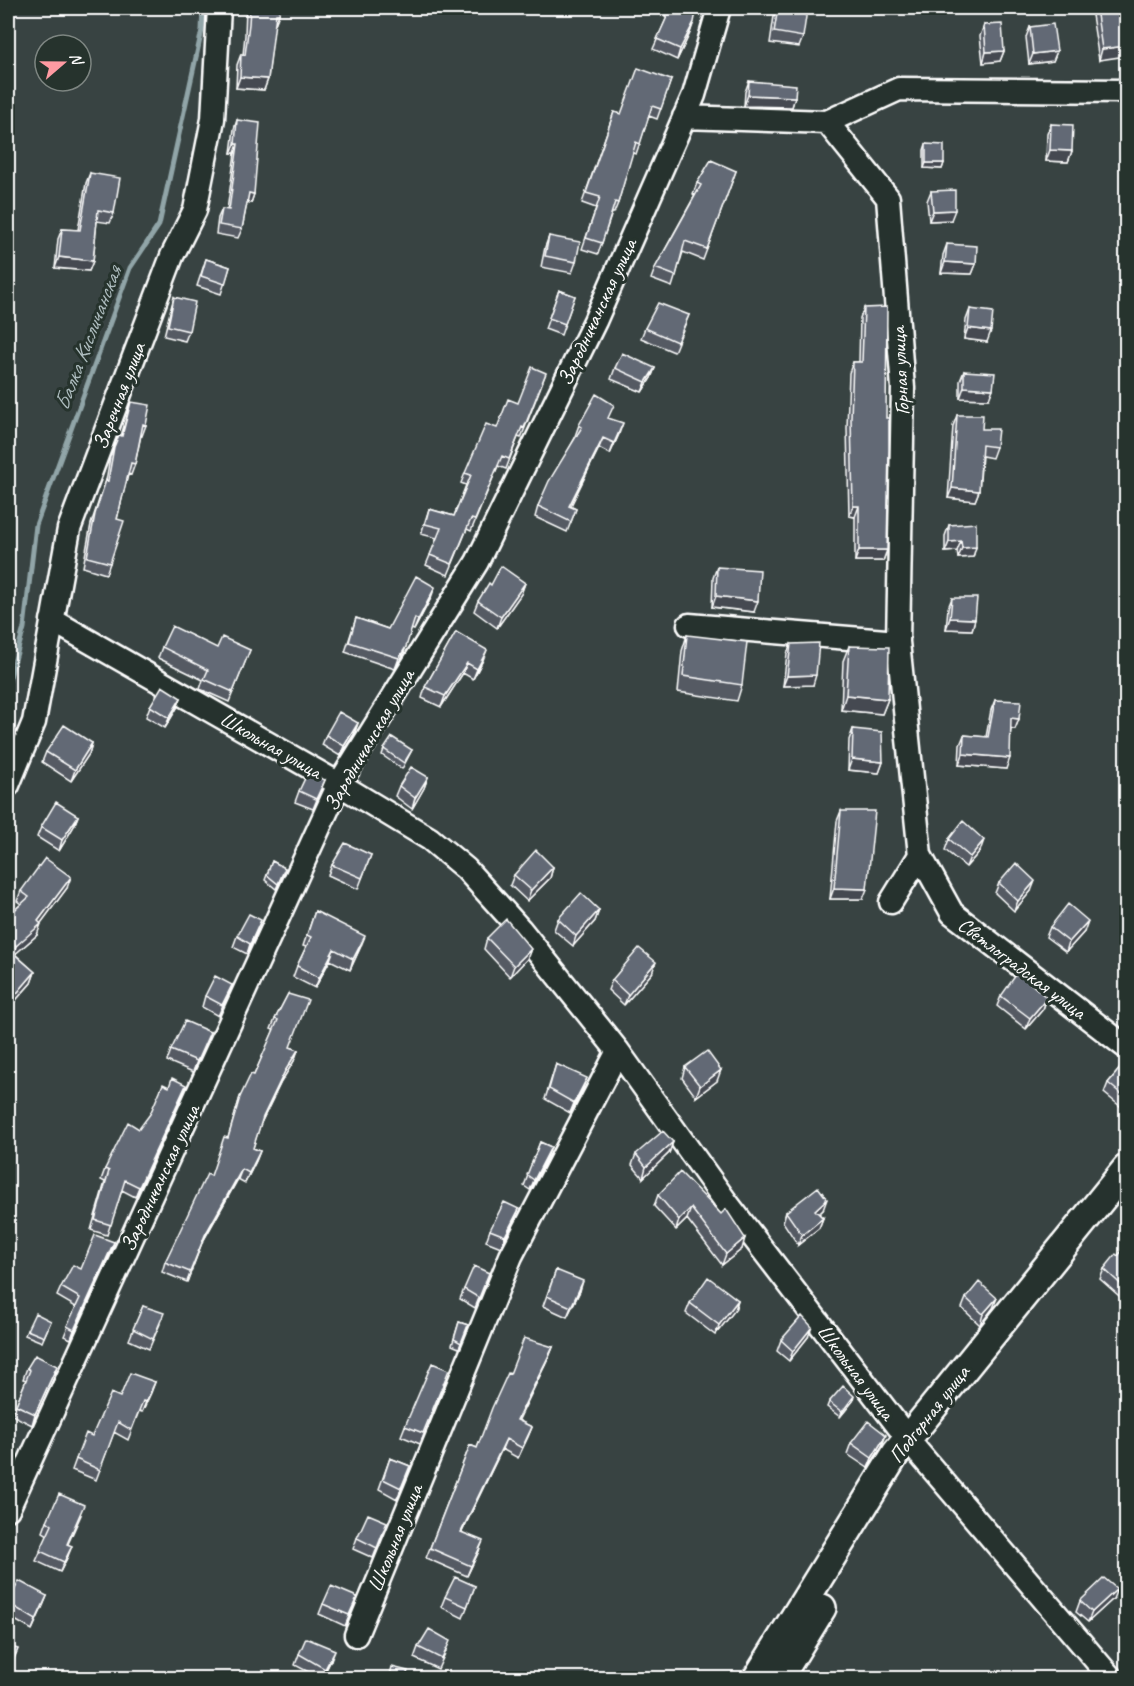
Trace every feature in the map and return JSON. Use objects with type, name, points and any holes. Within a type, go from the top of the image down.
[{"type":"street","name":"Заречная улица","points":[[8,785],[34,722],[69,529],[172,256],[195,210],[213,119],[219,8]]},
{"type":"street","name":"Зародничанская улица","points":[[8,1509],[339,784],[477,562],[595,321],[694,95],[719,8]]},
{"type":"street","points":[[684,117],[826,122],[899,89],[1126,91]]},
{"type":"street","name":"Горная улица","points":[[826,122],[888,198],[903,388],[898,642],[901,664]]},
{"type":"street","name":"Школьная улица","points":[[52,620],[339,784],[430,839],[466,869],[520,929],[618,1051],[727,1203],[913,1445],[1111,1678]]},
{"type":"street","points":[[689,626],[898,642]]},
{"type":"street","name":"Светлоградская улица","points":[[901,664],[920,855],[952,913],[1126,1047]]},
{"type":"street","points":[[891,902],[920,855]]},
{"type":"street","name":"Школьная улица","points":[[356,1635],[511,1256],[618,1051]]},
{"type":"street","name":"Подгорная улица","points":[[779,1678],[913,1445],[1126,1168]]},
{"type":"street","name":"Подгорная улица","points":[[757,1678],[896,1453],[913,1445],[1126,1195]]},
{"type":"building","points":[[250,8],[280,8],[279,14],[276,14],[268,79],[240,77],[241,54],[245,55]]},
{"type":"building","points":[[671,8],[697,8],[694,22],[680,49],[657,39]]},
{"type":"building","points":[[778,8],[807,10],[803,37],[774,32]]},
{"type":"building","points":[[1096,8],[1126,8],[1126,46],[1102,49]]},
{"type":"building","points":[[1002,24],[1004,51],[986,52],[984,25]]},
{"type":"building","points":[[1053,24],[1057,51],[1033,54],[1030,27]]},
{"type":"building","points":[[638,68],[671,80],[661,109],[652,106],[640,144],[636,142],[618,203],[615,202],[602,243],[586,238],[600,197],[586,193],[614,112],[621,114]]},
{"type":"building","points":[[749,81],[796,85],[795,97],[748,95]]},
{"type":"building","points":[[237,120],[260,123],[254,194],[249,193],[242,229],[219,225],[222,209],[229,210],[238,144],[235,144]]},
{"type":"building","points":[[1051,124],[1073,125],[1072,151],[1050,150]]},
{"type":"building","points":[[926,144],[944,145],[944,163],[926,163]]},
{"type":"building","points":[[711,160],[736,171],[707,249],[685,241],[676,276],[655,268],[701,185],[697,183]]},
{"type":"building","points":[[90,173],[120,178],[114,213],[98,210],[93,261],[59,257],[62,229],[80,230]]},
{"type":"building","points":[[955,190],[955,210],[933,211],[931,191]]},
{"type":"building","points":[[549,236],[580,242],[576,262],[545,256]]},
{"type":"building","points":[[947,244],[977,246],[976,264],[945,262]]},
{"type":"building","points":[[206,259],[230,267],[225,284],[201,276]]},
{"type":"building","points":[[559,290],[575,296],[565,324],[549,318]]},
{"type":"building","points":[[174,297],[195,302],[189,331],[168,326]]},
{"type":"building","points":[[658,303],[689,315],[677,342],[645,328]]},
{"type":"building","points":[[887,307],[886,418],[889,418],[889,449],[887,550],[859,550],[859,506],[853,506],[851,418],[853,362],[862,362],[864,308]]},
{"type":"building","points":[[970,309],[993,312],[991,331],[968,328]]},
{"type":"building","points":[[622,353],[655,368],[646,382],[615,368]]},
{"type":"building","points":[[532,367],[546,373],[509,459],[502,456],[475,520],[471,519],[452,564],[430,555],[441,528],[425,524],[429,509],[454,516],[471,475],[465,473],[486,424],[497,428],[508,399],[518,403]]},
{"type":"building","points":[[964,371],[995,373],[993,389],[964,387]]},
{"type":"building","points":[[596,394],[614,405],[608,418],[623,423],[614,443],[603,438],[569,506],[576,509],[571,522],[538,506],[549,481],[582,427],[579,425]]},
{"type":"building","points":[[131,402],[150,405],[146,425],[143,424],[135,464],[131,463],[117,519],[124,521],[110,563],[87,557],[95,514],[106,480],[108,481],[114,447],[119,435],[122,436]]},
{"type":"building","points":[[957,415],[983,415],[982,429],[998,429],[996,447],[982,445],[979,491],[952,488]]},
{"type":"building","points":[[976,523],[976,547],[962,548],[961,541],[949,542],[949,525]]},
{"type":"building","points":[[501,566],[525,583],[501,617],[478,601],[489,583],[491,585]]},
{"type":"building","points":[[717,567],[760,570],[758,601],[716,596]]},
{"type":"building","points":[[416,576],[435,587],[418,620],[415,618],[406,647],[399,658],[349,642],[356,618],[388,629]]},
{"type":"building","points":[[952,598],[977,598],[975,619],[950,618]]},
{"type":"building","points":[[172,626],[217,648],[222,637],[250,650],[233,692],[204,679],[208,670],[162,647]]},
{"type":"building","points":[[456,632],[487,650],[477,669],[467,663],[445,696],[425,687]]},
{"type":"building","points":[[687,635],[747,642],[742,685],[683,676]]},
{"type":"building","points":[[819,643],[816,675],[787,676],[791,644]]},
{"type":"building","points":[[849,646],[889,647],[888,699],[846,695]]},
{"type":"building","points":[[162,686],[181,698],[169,718],[150,706]]},
{"type":"building","points":[[995,700],[1021,701],[1019,719],[1011,718],[1010,758],[963,754],[964,735],[988,737]]},
{"type":"building","points":[[339,712],[358,723],[344,746],[326,735]]},
{"type":"building","points":[[64,725],[92,743],[75,770],[46,752]]},
{"type":"building","points":[[853,729],[882,732],[883,762],[852,759]]},
{"type":"building","points":[[392,737],[412,750],[404,763],[384,749]]},
{"type":"building","points":[[411,767],[428,777],[415,798],[399,786]]},
{"type":"building","points":[[308,772],[325,780],[316,799],[299,791]]},
{"type":"building","points":[[56,802],[78,816],[62,840],[41,827]]},
{"type":"building","points":[[841,811],[875,811],[867,889],[834,888]]},
{"type":"building","points":[[963,821],[984,840],[970,857],[949,839]]},
{"type":"building","points":[[345,843],[371,855],[362,878],[332,865]]},
{"type":"building","points":[[536,850],[553,867],[531,890],[514,875]]},
{"type":"building","points":[[45,858],[71,877],[38,921],[41,924],[16,946],[8,936],[8,916],[29,897],[21,891]]},
{"type":"building","points":[[272,861],[285,868],[278,884],[267,875]]},
{"type":"building","points":[[1016,863],[1035,881],[1018,901],[999,883]]},
{"type":"building","points":[[581,893],[599,910],[576,936],[558,919]]},
{"type":"building","points":[[1068,904],[1088,921],[1069,942],[1050,927]]},
{"type":"building","points":[[315,911],[365,936],[353,959],[334,949],[319,978],[297,966],[311,937],[307,935]]},
{"type":"building","points":[[249,914],[261,920],[250,944],[237,936]]},
{"type":"building","points":[[506,919],[531,949],[514,966],[487,938]]},
{"type":"building","points":[[639,948],[656,962],[628,995],[612,980]]},
{"type":"building","points":[[12,952],[35,972],[12,999],[8,995],[8,957]]},
{"type":"building","points":[[1018,972],[1047,998],[1030,1018],[1001,996]]},
{"type":"building","points":[[215,976],[232,985],[222,1005],[205,996]]},
{"type":"building","points":[[288,994],[308,1000],[290,1047],[298,1050],[263,1117],[253,1148],[260,1151],[249,1173],[242,1169],[205,1235],[190,1272],[165,1262],[207,1174],[211,1176],[224,1137],[228,1138],[240,1097],[251,1074],[254,1075],[278,1020],[275,1019]]},
{"type":"building","points":[[185,1021],[210,1032],[197,1061],[171,1050]]},
{"type":"building","points":[[707,1051],[721,1070],[700,1086],[685,1067]]},
{"type":"building","points":[[1126,1061],[1126,1098],[1108,1083]]},
{"type":"building","points":[[556,1064],[587,1078],[574,1103],[549,1089]]},
{"type":"building","points":[[172,1078],[186,1085],[139,1187],[125,1180],[111,1225],[95,1220],[109,1171],[105,1169],[128,1122],[139,1129],[150,1114],[163,1084],[169,1087]]},
{"type":"building","points":[[663,1131],[673,1142],[646,1167],[636,1154]]},
{"type":"building","points":[[540,1142],[551,1147],[534,1180],[527,1175]]},
{"type":"building","points":[[680,1172],[721,1214],[726,1209],[745,1238],[726,1254],[691,1208],[679,1220],[658,1195]]},
{"type":"building","points":[[818,1187],[827,1199],[815,1210],[823,1218],[802,1235],[786,1212]]},
{"type":"building","points":[[504,1202],[519,1209],[505,1236],[490,1230]]},
{"type":"building","points":[[95,1235],[114,1242],[74,1330],[67,1326],[80,1298],[61,1287],[73,1265],[81,1269]]},
{"type":"building","points":[[1126,1245],[1126,1289],[1104,1269]]},
{"type":"building","points":[[474,1266],[489,1273],[479,1298],[464,1289]]},
{"type":"building","points":[[556,1270],[583,1281],[571,1307],[547,1296]]},
{"type":"building","points":[[708,1277],[738,1300],[719,1325],[690,1303]]},
{"type":"building","points":[[979,1282],[997,1298],[983,1314],[966,1298]]},
{"type":"building","points":[[143,1306],[164,1313],[153,1339],[133,1329]]},
{"type":"building","points":[[35,1313],[51,1321],[44,1337],[27,1330]]},
{"type":"building","points":[[802,1316],[812,1327],[793,1351],[781,1340]]},
{"type":"building","points":[[459,1322],[468,1325],[461,1343],[454,1339]]},
{"type":"building","points":[[524,1338],[553,1347],[517,1420],[532,1427],[522,1448],[506,1439],[461,1532],[483,1541],[471,1566],[430,1548],[470,1445],[477,1448],[492,1408],[508,1373],[510,1374]]},
{"type":"building","points":[[35,1355],[57,1366],[35,1414],[16,1405],[30,1370],[27,1368]]},
{"type":"building","points":[[432,1363],[449,1370],[423,1433],[405,1426]]},
{"type":"building","points":[[130,1373],[155,1382],[146,1402],[143,1401],[131,1430],[118,1422],[100,1470],[76,1459],[86,1433],[92,1436],[111,1393],[120,1397]]},
{"type":"building","points":[[843,1386],[854,1396],[842,1412],[829,1402]]},
{"type":"building","points":[[868,1421],[886,1435],[872,1458],[851,1443]]},
{"type":"building","points":[[390,1458],[410,1466],[401,1488],[383,1479]]},
{"type":"building","points":[[59,1494],[84,1505],[67,1544],[72,1546],[64,1562],[40,1551],[52,1525],[47,1521]]},
{"type":"building","points":[[368,1514],[387,1522],[377,1548],[357,1538]]},
{"type":"building","points":[[455,1577],[475,1586],[467,1607],[445,1597]]},
{"type":"building","points":[[1104,1578],[1117,1589],[1092,1612],[1080,1601]]},
{"type":"building","points":[[19,1581],[47,1596],[36,1620],[8,1603]]},
{"type":"building","points":[[331,1586],[357,1597],[349,1615],[323,1604]]},
{"type":"building","points":[[429,1629],[450,1641],[442,1659],[418,1647]]},
{"type":"building","points":[[306,1638],[335,1650],[325,1669],[299,1654]]},
{"type":"building","points":[[8,1646],[18,1649],[8,1670]]},
{"type":"building","points":[[392,1667],[408,1671],[405,1678],[389,1678]]},
{"type":"waterway","name":"Балка Кисличанская","points":[[8,684],[24,628],[36,525],[130,268],[159,225],[202,30],[203,8]]}]
